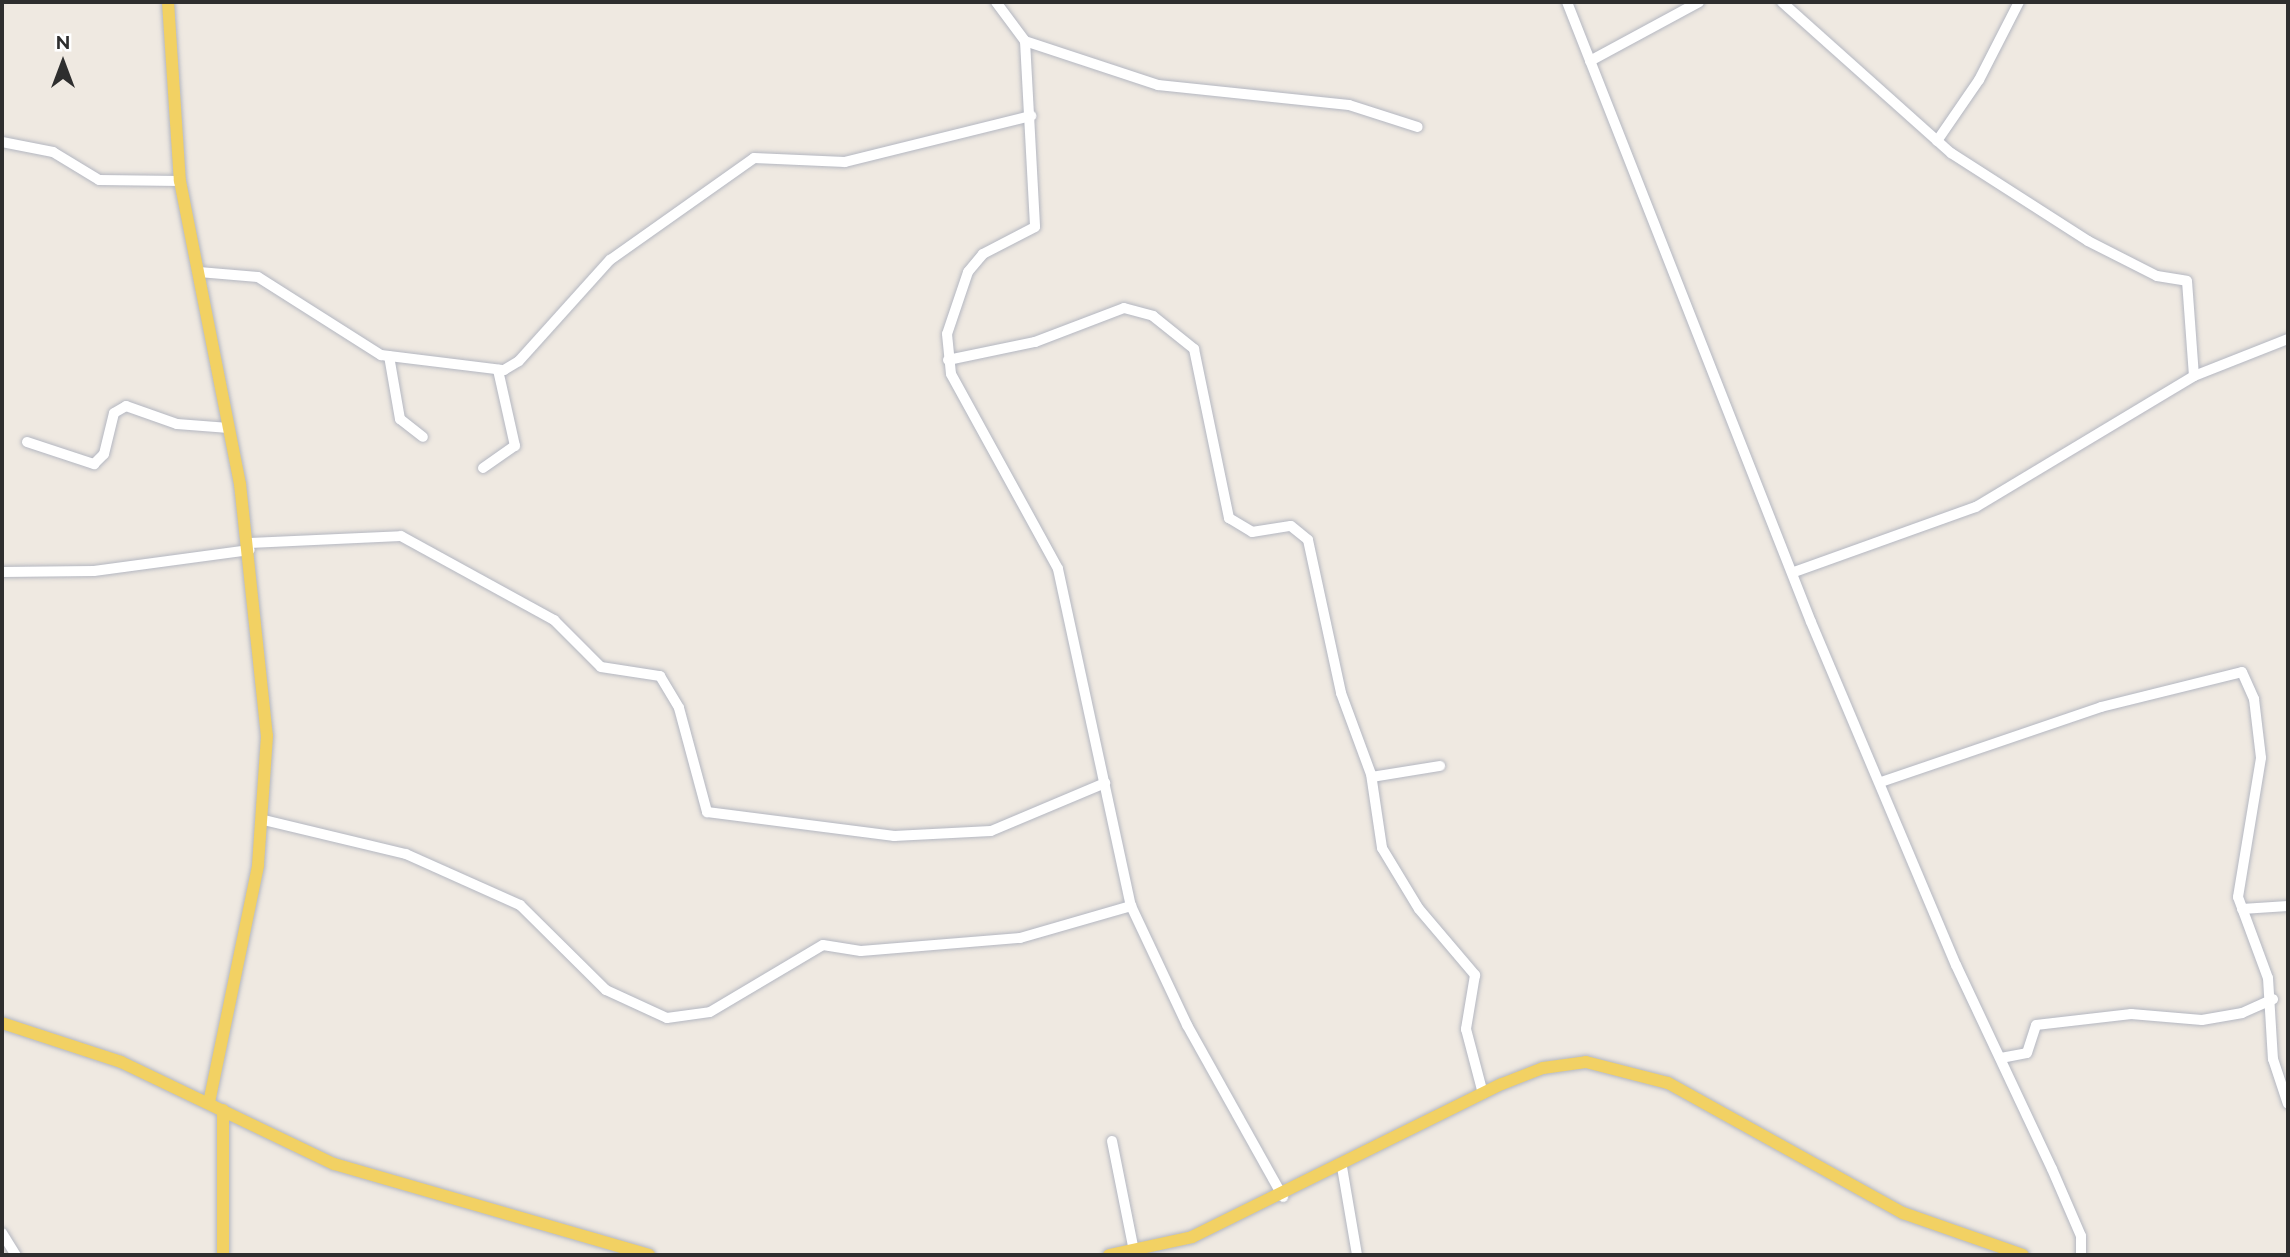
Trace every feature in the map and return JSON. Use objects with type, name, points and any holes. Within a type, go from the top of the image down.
[{"type":"main road","points":[[167,2],[180,181],[250,547],[267,736],[264,820],[209,1103]]},
{"type":"main road","points":[[2,1023],[121,1062],[334,1164],[404,1188],[649,1255]]},
{"type":"main road","points":[[1109,1255],[1154,1251],[1283,1197],[1483,1094],[1542,1068],[1586,1062],[1625,1068],[1727,1113],[1903,1213],[2023,1255]]},
{"type":"main road","points":[[223,1110],[223,1255]]},
{"type":"street","points":[[996,2],[1025,41],[1035,227],[983,254],[968,272],[947,334],[948,360],[966,410],[1058,569],[1131,906],[1187,1025],[1283,1197]]},
{"type":"street","points":[[1567,2],[1794,572],[1881,782],[2081,1236],[2081,1255]]},
{"type":"street","points":[[1590,61],[1699,2]]},
{"type":"street","points":[[1782,2],[1937,141],[2088,241],[2157,276],[2187,281],[2194,376]]},
{"type":"street","points":[[1937,141],[1979,80],[2020,2]]},
{"type":"street","points":[[1025,41],[1158,85],[1349,105],[1418,127]]},
{"type":"street","points":[[199,272],[258,276],[291,292],[365,349],[389,356],[498,370],[519,361],[610,260],[754,159],[845,162],[1031,116]]},
{"type":"street","points":[[2,142],[53,152],[99,180],[180,181]]},
{"type":"street","points":[[948,360],[1035,342],[1125,308],[1183,336],[1202,367],[1229,518],[1252,532],[1291,526],[1308,540],[1341,694],[1372,777],[1388,862],[1473,969],[1466,1029],[1483,1094]]},
{"type":"street","points":[[1794,572],[1976,507],[2194,376],[2288,340]]},
{"type":"street","points":[[389,356],[400,419],[424,437]]},
{"type":"street","points":[[483,468],[515,446],[498,370]]},
{"type":"street","points":[[27,443],[94,464],[104,454],[114,413],[126,406],[177,424],[229,428]]},
{"type":"street","points":[[2,572],[94,571],[250,547],[401,536],[554,620],[601,667],[660,676],[680,708],[707,812],[862,834],[991,831],[1105,783]]},
{"type":"street","points":[[1881,782],[2101,707],[2242,672],[2254,699],[2261,758],[2238,880],[2242,909],[2273,999],[2273,1059],[2288,1104]]},
{"type":"street","points":[[1372,777],[1440,766]]},
{"type":"street","points":[[264,820],[406,854],[520,905],[606,990],[667,1018],[710,1012],[823,944],[861,951],[1020,938],[1131,906]]},
{"type":"street","points":[[2242,909],[2288,906]]},
{"type":"street","points":[[2001,1058],[2027,1053],[2036,1025],[2130,1014],[2202,1020],[2253,1010],[2273,999]]},
{"type":"street","points":[[1112,1141],[1134,1251]]},
{"type":"street","points":[[1342,1167],[1357,1255]]},
{"type":"street","points":[[2,1233],[16,1255]]}]
